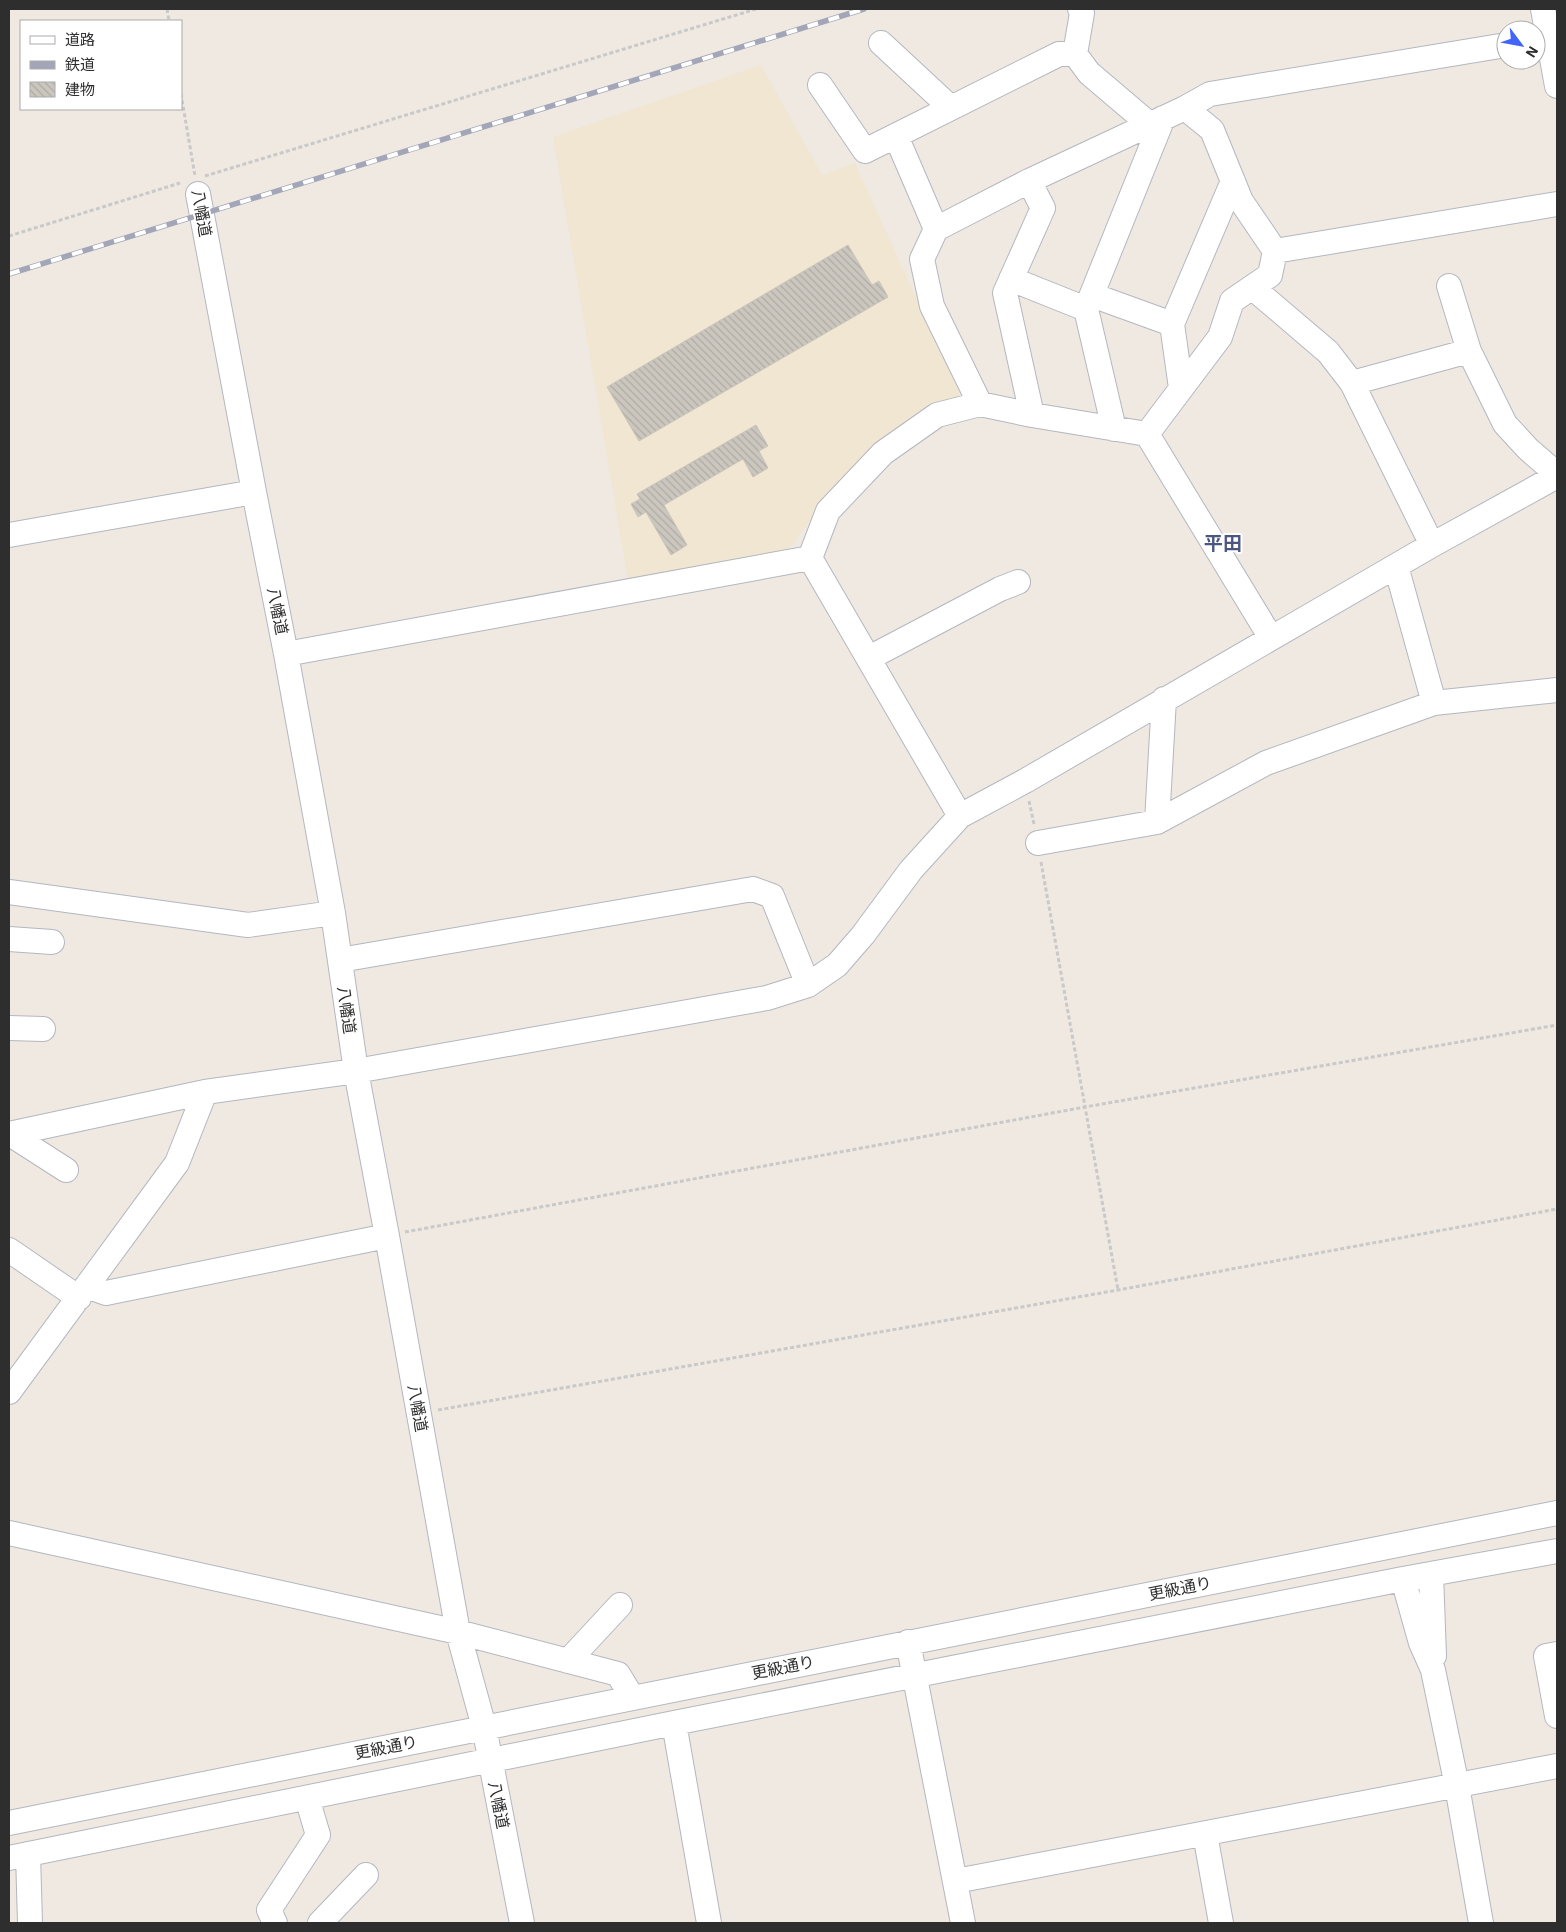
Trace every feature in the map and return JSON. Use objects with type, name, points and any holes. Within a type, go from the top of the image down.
[{"type":"street","points":[[1080,9],[1082,13],[1075,54],[1089,73],[1156,121]]},
{"type":"street","points":[[881,43],[950,108]]},
{"type":"street","points":[[980,404],[932,306],[922,259],[936,229],[1029,181],[1210,94],[1496,47]]},
{"type":"street","points":[[1546,52],[1557,86]]},
{"type":"street","points":[[820,85],[865,151],[1059,54],[1075,54]]},
{"type":"street","points":[[1147,434],[1220,337],[1232,302],[1270,275],[1275,251],[1241,201],[1212,130],[1184,108]]},
{"type":"street","points":[[1114,429],[1089,302],[1156,121]]},
{"type":"street","points":[[896,136],[936,229]]},
{"type":"street","points":[[1029,181],[1043,208],[1005,293],[1032,415]]},
{"type":"street","points":[[1181,388],[1172,324],[1233,181]]},
{"type":"street","name":"八幡道","points":[[197,186],[333,913],[356,1071],[458,1632],[484,1727],[522,1923]]},
{"type":"street","points":[[1275,251],[1557,204]]},
{"type":"street","points":[[1011,279],[1172,324]]},
{"type":"street","points":[[9,1134],[205,1092],[356,1071],[768,998],[808,985],[837,965],[863,935],[910,870],[960,816],[1026,781],[1164,699],[1557,475],[1528,449],[1505,424],[1469,350],[1449,286]]},
{"type":"street","points":[[1253,288],[1328,352],[1352,383],[1432,545]]},
{"type":"street","points":[[1352,383],[1469,350]]},
{"type":"street","points":[[810,558],[828,510],[883,453],[937,415],[980,404],[1032,415],[1147,434]]},
{"type":"street","points":[[1147,434],[1271,638]]},
{"type":"street","points":[[9,535],[254,492]]},
{"type":"street","points":[[286,654],[810,558]]},
{"type":"street","points":[[810,558],[960,816]]},
{"type":"street","points":[[1396,566],[1434,703]]},
{"type":"street","points":[[869,658],[1000,589],[1018,582]]},
{"type":"street","points":[[1038,843],[1157,822],[1266,763],[1434,703],[1557,690]]},
{"type":"street","points":[[1157,822],[1164,699]]},
{"type":"street","points":[[340,960],[753,889],[772,896],[808,985]]},
{"type":"street","points":[[9,892],[248,925],[333,913]]},
{"type":"street","points":[[9,939],[52,942]]},
{"type":"street","points":[[9,1028],[43,1029]]},
{"type":"street","points":[[9,1392],[176,1164],[205,1092]]},
{"type":"street","points":[[9,1134],[66,1170]]},
{"type":"street","points":[[9,1250],[83,1292],[106,1293],[387,1236]]},
{"type":"street","name":"更級通り","points":[[9,1823],[1557,1513]]},
{"type":"street","points":[[9,1533],[458,1632],[618,1674],[632,1697]]},
{"type":"street","points":[[30,1923],[18,1856],[674,1723],[915,1677],[1403,1579],[1557,1551]]},
{"type":"street","points":[[1431,1574],[1433,1670],[1457,1786],[1482,1923]]},
{"type":"street","points":[[1403,1579],[1421,1643],[1433,1670]]},
{"type":"street","points":[[568,1661],[620,1605]]},
{"type":"street","points":[[908,1642],[963,1923]]},
{"type":"street","points":[[1557,1654],[1546,1656],[1557,1716]]},
{"type":"street","points":[[674,1723],[709,1923]]},
{"type":"street","points":[[956,1881],[1557,1766]]},
{"type":"street","points":[[275,1923],[269,1910],[318,1834],[307,1798]]},
{"type":"street","points":[[1206,1834],[1221,1923]]},
{"type":"street","points":[[320,1923],[366,1875]]},
{"type":"path","points":[[9,236],[197,186],[756,9]]},
{"type":"path","name":"八幡道","points":[[182,100],[197,186]]},
{"type":"path","points":[[1026,781],[1118,1290]]},
{"type":"path","points":[[387,1236],[1085,1107],[1557,1025]]},
{"type":"path","points":[[419,1414],[1118,1290],[1557,1209]]},
{"type":"shaded area","points":[[761,65],[822,175],[855,163],[961,397],[901,428],[840,480],[789,549],[628,581],[553,137]]},
{"type":"building","points":[[848,245],[872,285],[879,281],[888,297],[639,441],[607,387]]},
{"type":"building","points":[[756,425],[768,446],[759,451],[768,468],[753,477],[743,459],[664,505],[687,545],[671,555],[646,512],[638,517],[631,504],[640,499],[637,494]]},
{"type":"railway","points":[[9,274],[864,9]]},
{"type":"district","name":"平田","points":[[1223,543]]}]
